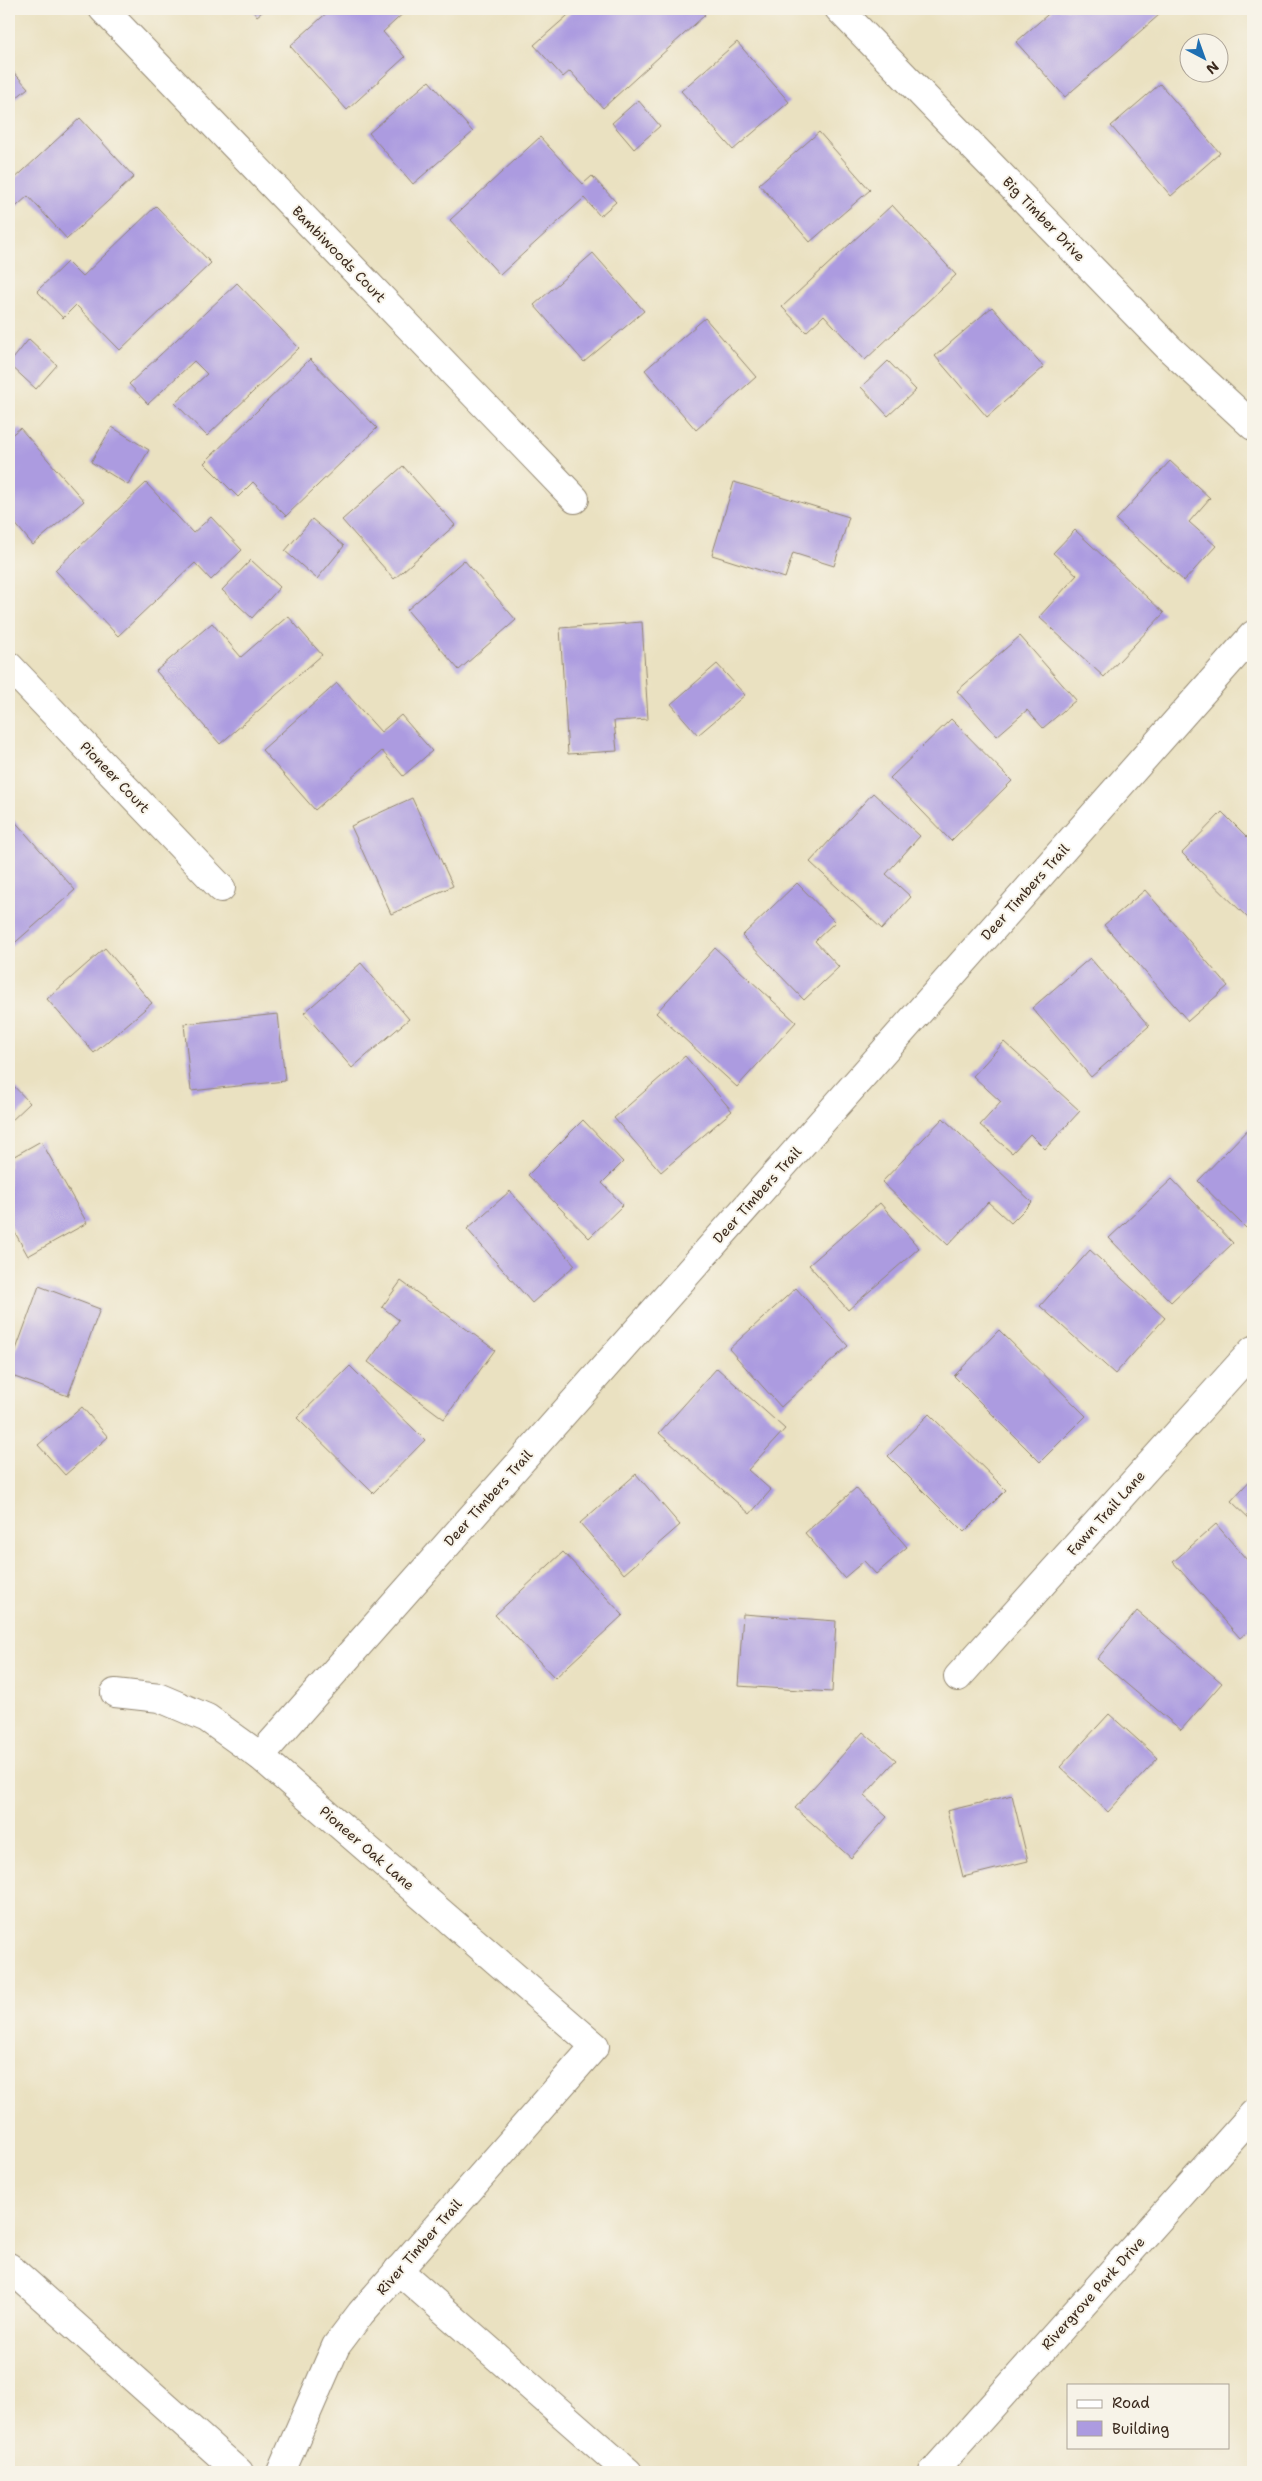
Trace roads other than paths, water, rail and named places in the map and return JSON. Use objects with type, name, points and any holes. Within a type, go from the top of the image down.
[{"type":"street","name":"Bambiwoods Court","points":[[103,9],[575,499]]},
{"type":"street","name":"Big Timber Drive","points":[[839,9],[1169,348],[1253,426]]},
{"type":"street","name":"Deer Timbers Trail","points":[[260,1756],[1253,635]]},
{"type":"street","name":"Pioneer Court","points":[[9,666],[221,888]]},
{"type":"street","name":"Fawn Trail Lane","points":[[958,1677],[1253,1350]]},
{"type":"street","name":"Pioneer Oak Lane","points":[[115,1693],[160,1698],[207,1718],[260,1756],[595,2046]]},
{"type":"street","name":"River Timber Trail","points":[[281,2472],[336,2346],[398,2270],[595,2046]]},
{"type":"street","name":"Rivergrove Park Drive","points":[[933,2472],[1253,2114]]},
{"type":"street","points":[[9,2267],[239,2472]]},
{"type":"street","points":[[398,2270],[628,2472]]}]
